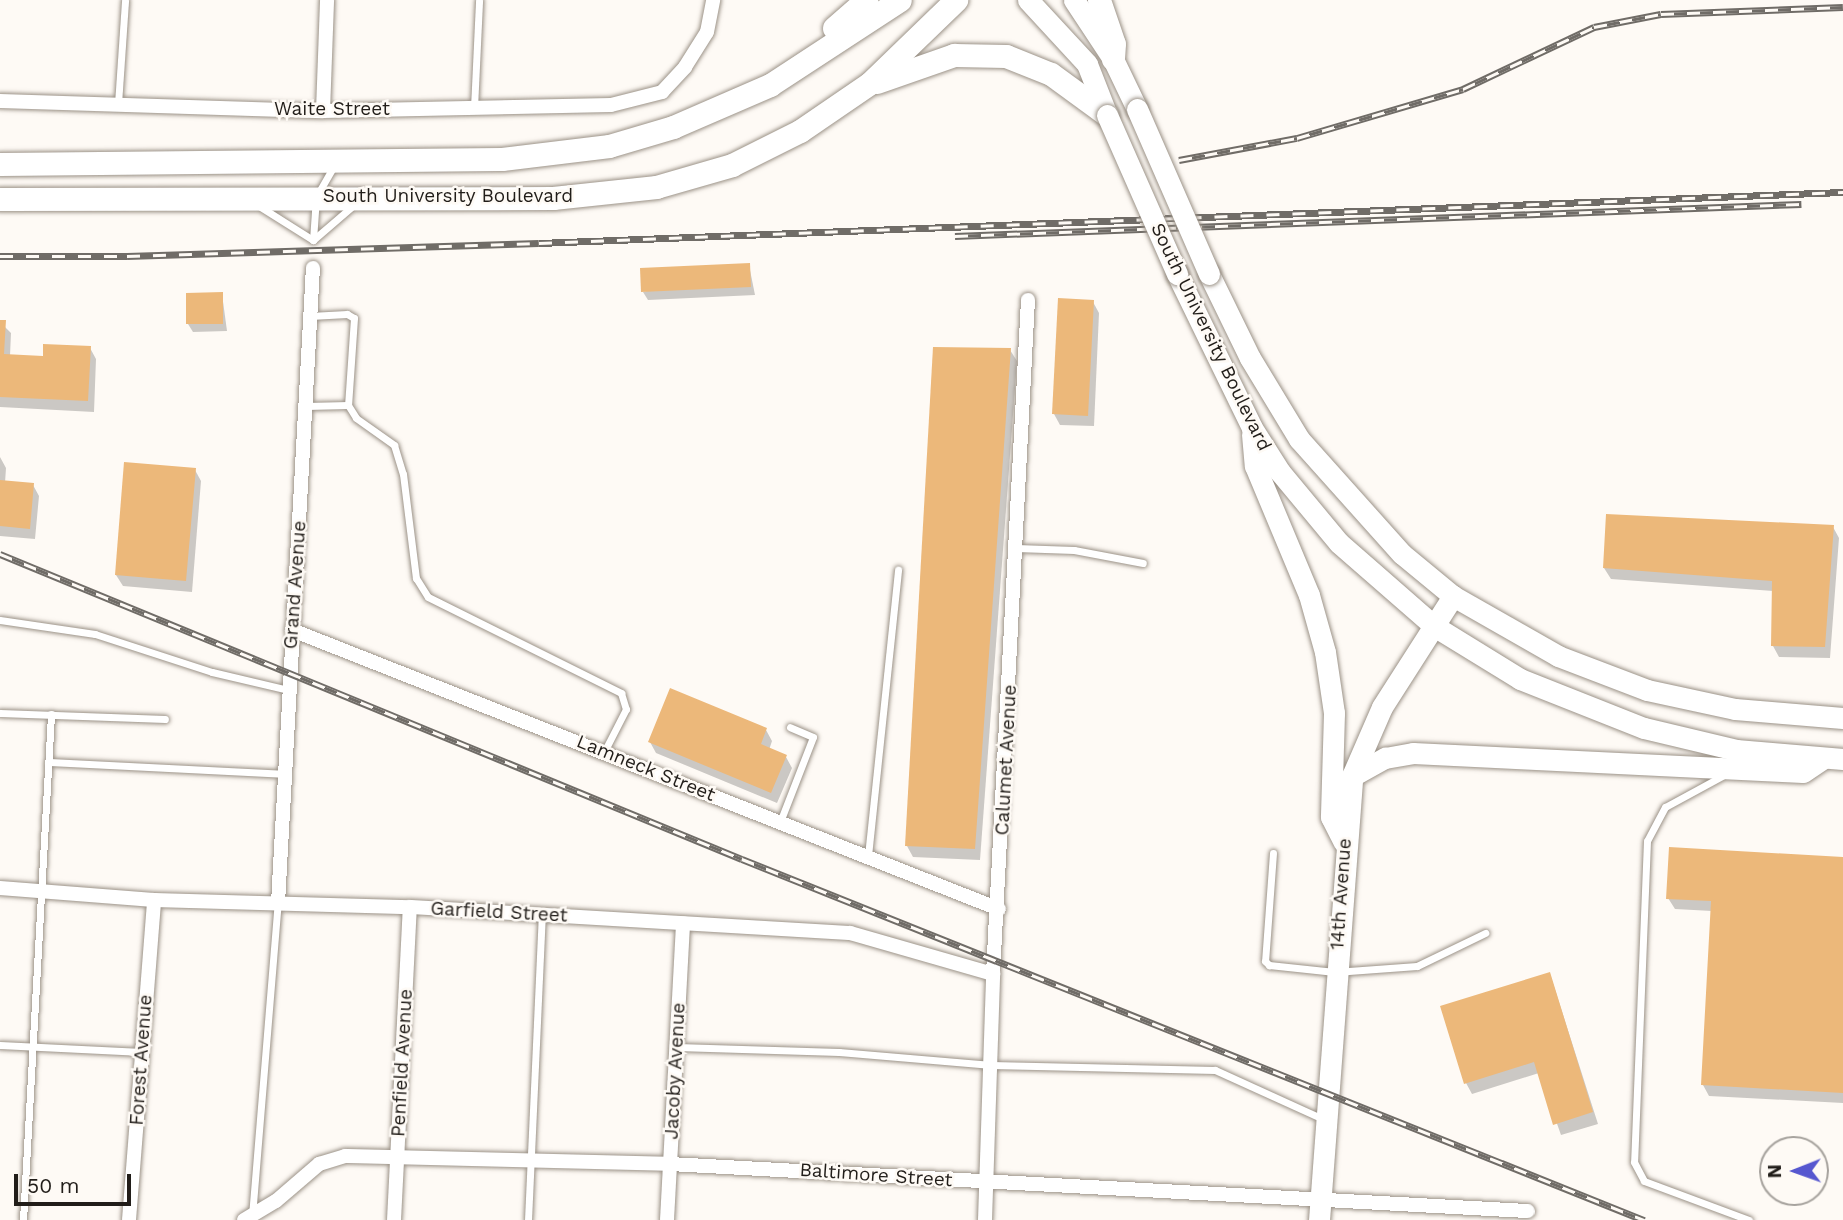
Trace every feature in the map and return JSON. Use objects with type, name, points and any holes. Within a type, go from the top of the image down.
[{"type":"main road","points":[[801,63],[866,0]]},
{"type":"main road","points":[[801,63],[900,0]]},
{"type":"main road","points":[[870,83],[956,0]]},
{"type":"main road","name":"South University Boulevard","points":[[1028,0],[1087,65],[1177,274],[1252,428],[1280,472],[1339,543],[1434,626],[1520,679],[1613,718],[1736,750],[1833,759]]},
{"type":"main road","name":"South University Boulevard","points":[[1074,0],[1113,59],[1209,274],[1250,358],[1299,439],[1392,544],[1454,596],[1559,656],[1647,690],[1735,709],[1843,718]]},
{"type":"main road","points":[[1099,0],[1114,44],[1113,59]]},
{"type":"main road","points":[[870,83],[954,55],[1006,56],[1051,74],[1107,115]]},
{"type":"main road","name":"South University Boulevard","points":[[0,164],[336,163],[530,158],[609,146],[738,101],[801,63]]},
{"type":"main road","name":"South University Boulevard","points":[[0,199],[553,198],[656,187],[732,165],[767,149],[870,83]]},
{"type":"main road","points":[[1252,428],[1255,466],[1309,595],[1325,652],[1334,713],[1331,817],[1344,842]]},
{"type":"main road","name":"14th Avenue","points":[[1319,1211],[1344,842],[1352,776],[1382,707],[1454,596]]},
{"type":"main road","points":[[1352,776],[1385,758],[1413,753],[1804,772],[1833,759]]},
{"type":"street","points":[[323,111],[327,0]]},
{"type":"street","name":"Waite Street","points":[[0,101],[323,111],[611,105],[662,92],[685,67],[707,32],[713,0]]},
{"type":"street","name":"Grand Avenue","points":[[278,903],[313,268]]},
{"type":"street","name":"Calumet Avenue","points":[[985,1220],[993,974],[999,909],[1028,300]]},
{"type":"street","name":"Lamneck Street","points":[[292,630],[999,909]]},
{"type":"street","name":"Garfield Street","points":[[0,888],[154,900],[410,907],[850,933],[993,974]]},
{"type":"street","name":"Forest Avenue","points":[[129,1220],[154,900]]},
{"type":"street","name":"Penfield Avenue","points":[[394,1220],[410,907]]},
{"type":"street","name":"Jacoby Avenue","points":[[667,1220],[683,923]]},
{"type":"street","name":"Baltimore Street","points":[[249,1219],[319,1164],[345,1156],[670,1164],[988,1183],[1319,1211],[1528,1211]]},
{"type":"lane","points":[[117,106],[125,0]]},
{"type":"lane","points":[[474,108],[479,0]]},
{"type":"lane","points":[[313,240],[316,197],[336,163]]},
{"type":"lane","points":[[313,240],[361,198]]},
{"type":"lane","points":[[250,199],[313,240]]},
{"type":"lane","points":[[310,316],[347,314],[354,318],[348,405],[356,418],[394,445],[403,474],[416,578],[428,597],[621,693],[626,709],[604,752]]},
{"type":"lane","points":[[306,406],[348,405]]},
{"type":"lane","points":[[1016,548],[1074,550],[1143,563]]},
{"type":"lane","points":[[868,857],[898,570]]},
{"type":"lane","points":[[0,620],[95,634],[212,672],[288,690]]},
{"type":"lane","points":[[0,713],[165,719]]},
{"type":"lane","points":[[23,1220],[51,714]]},
{"type":"lane","points":[[779,822],[813,737],[790,727]]},
{"type":"lane","points":[[48,762],[284,774]]},
{"type":"lane","points":[[1734,769],[1665,807],[1647,841],[1634,1162],[1644,1181],[1749,1220]]},
{"type":"lane","points":[[1273,853],[1265,961],[1335,972],[1417,966],[1485,933]]},
{"type":"lane","points":[[249,1219],[278,903]]},
{"type":"lane","points":[[528,1220],[542,914]]},
{"type":"lane","points":[[0,1045],[142,1052]]},
{"type":"lane","points":[[677,1046],[838,1052],[991,1065],[1215,1070],[1325,1120]]},
{"type":"building","points":[[750,263],[751,287],[641,292],[640,268]]},
{"type":"building","points":[[223,292],[223,324],[186,324],[186,293]]},
{"type":"building","points":[[1058,298],[1094,300],[1088,416],[1052,414]]},
{"type":"building","points":[[0,320],[6,320],[4,354],[43,356],[43,344],[91,346],[88,401],[0,397]]},
{"type":"building","points":[[933,347],[1011,348],[975,849],[905,846]]},
{"type":"building","points":[[124,462],[196,468],[186,581],[115,575]]},
{"type":"building","points":[[0,480],[34,483],[30,529],[0,526]]},
{"type":"building","points":[[1606,514],[1834,525],[1825,647],[1771,646],[1772,581],[1603,568]]},
{"type":"building","points":[[670,688],[767,728],[761,744],[787,755],[771,793],[648,742]]},
{"type":"building","points":[[1669,847],[1843,857],[1843,1093],[1701,1085],[1711,901],[1666,899]]},
{"type":"building","points":[[1550,972],[1593,1112],[1553,1125],[1534,1062],[1464,1084],[1440,1006]]},
{"type":"railway","points":[[1179,160],[1297,138],[1463,89],[1594,27],[1661,14],[1843,7]]},
{"type":"railway","points":[[0,256],[127,256],[539,243],[1843,192]]},
{"type":"railway","points":[[955,236],[1801,204]]},
{"type":"railway","points":[[0,554],[742,859],[1644,1220]]}]
